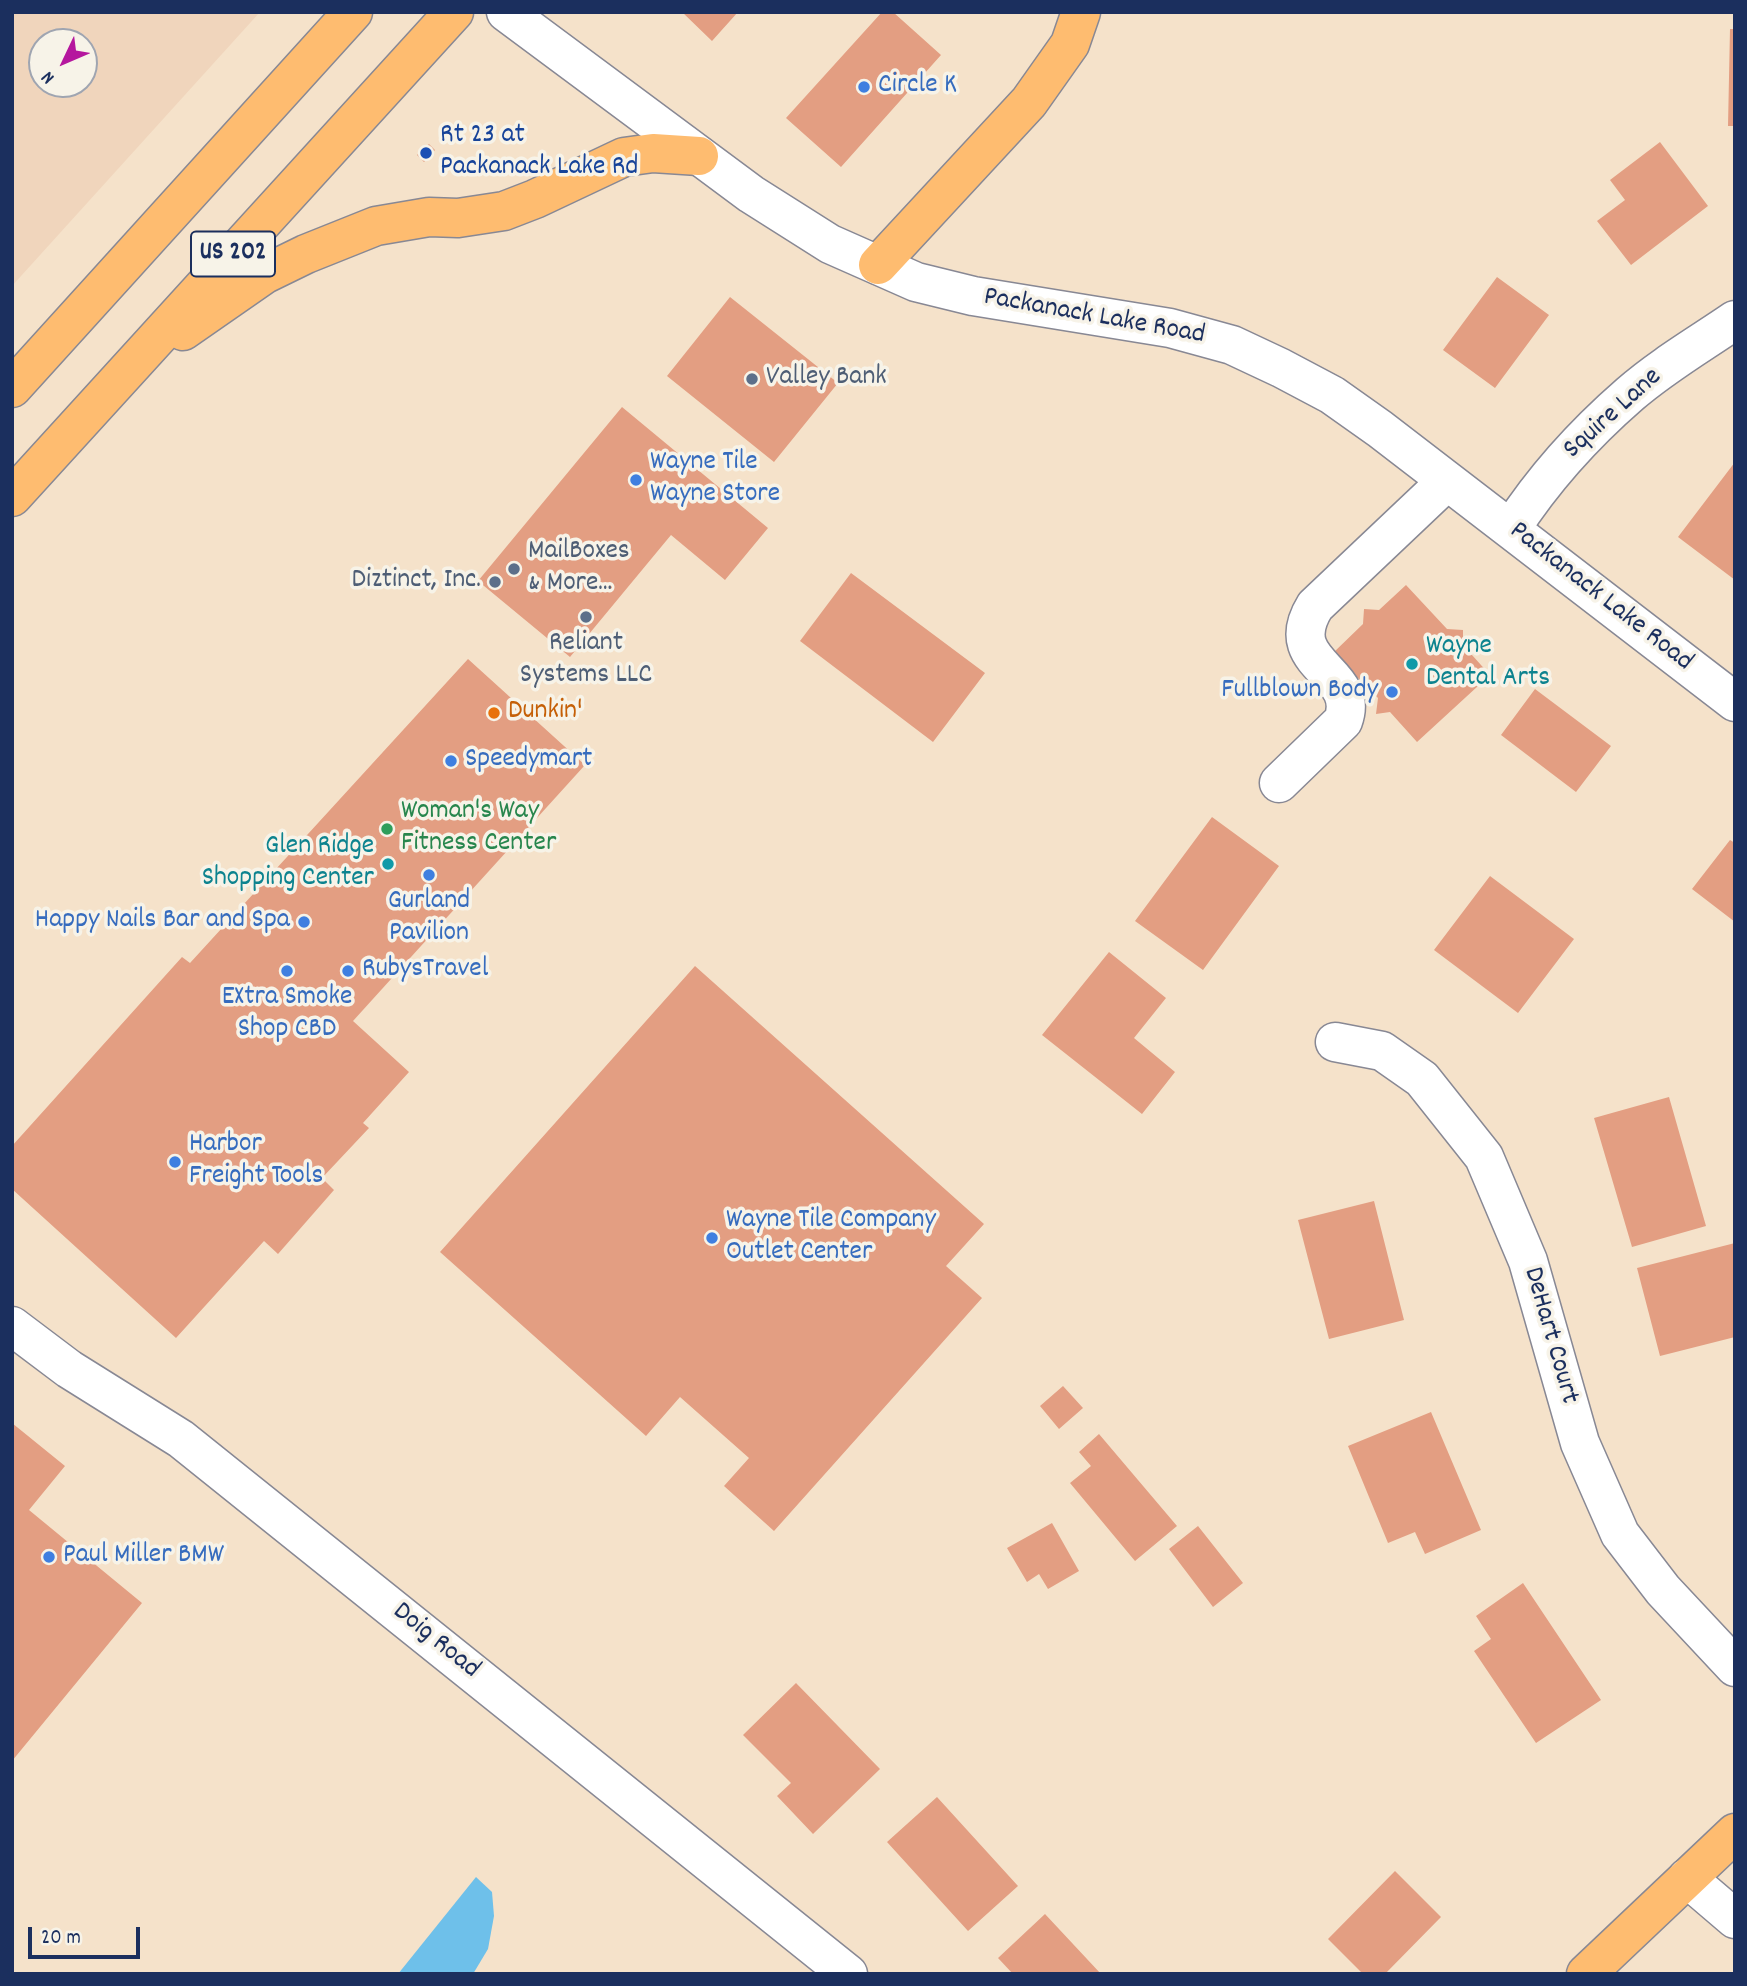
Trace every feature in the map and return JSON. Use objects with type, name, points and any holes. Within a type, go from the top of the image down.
[{"type":"main road","name":"US 202","points":[[12,388],[353,12]]},
{"type":"main road","name":"US 202","points":[[12,497],[454,12]]},
{"type":"main road","points":[[878,265],[1029,102],[1070,44],[1081,12]]},
{"type":"main road","points":[[127,370],[265,274],[376,226],[429,217],[458,218],[504,211],[624,157],[653,153],[699,156]]},
{"type":"main road","points":[[1586,1974],[1735,1833]]},
{"type":"street","name":"Packanack Lake Road","points":[[506,12],[699,156],[786,217],[830,244],[916,282],[973,296],[1170,328],[1232,345],[1332,396],[1511,529],[1735,702]]},
{"type":"street","name":"Squire Lane","points":[[1511,529],[1533,496],[1572,448],[1632,392],[1735,320]]},
{"type":"street","points":[[1279,783],[1343,722],[1346,712],[1344,693],[1340,686],[1312,658],[1308,647],[1305,625],[1311,613],[1447,481]]},
{"type":"street","name":"DeHart Court","points":[[1335,1042],[1382,1051],[1422,1079],[1484,1157],[1528,1261],[1580,1443],[1620,1534],[1662,1590],[1735,1667]]},
{"type":"street","name":"Doig Road","points":[[12,1326],[69,1369],[181,1439],[848,1974]]},
{"type":"street","points":[[1687,1878],[1735,1919]]},
{"type":"shaded area","points":[[12,12],[260,12],[12,286]]},
{"type":"water","points":[[476,1877],[492,1892],[494,1916],[488,1949],[473,1974],[398,1974]]},
{"type":"building","points":[[682,12],[738,12],[712,41]]},
{"type":"building","name":"Circle K","points":[[882,12],[893,12],[941,55],[841,167],[786,118]]},
{"type":"building","points":[[1730,29],[1735,29],[1735,126],[1728,126]]},
{"type":"building","points":[[1660,142],[1708,206],[1631,265],[1597,221],[1625,200],[1610,180]]},
{"type":"building","points":[[429,144],[435,150],[424,162],[417,155]]},
{"type":"building","points":[[1497,277],[1549,315],[1495,388],[1443,350]]},
{"type":"building","name":"Valley Bank","points":[[730,297],[838,383],[774,462],[667,376]]},
{"type":"building","points":[[622,407],[768,528],[725,580],[671,535],[570,657],[478,581]]},
{"type":"building","points":[[1735,462],[1735,580],[1678,537]]},
{"type":"building","points":[[851,573],[985,673],[933,742],[800,641]]},
{"type":"building","name":"Wayne Dental Arts","points":[[1406,585],[1447,629],[1463,630],[1463,645],[1490,675],[1417,742],[1390,712],[1376,714],[1378,698],[1333,653],[1363,624],[1364,609],[1379,610]]},
{"type":"building","points":[[468,659],[585,765],[353,1021],[409,1072],[363,1123],[369,1128],[322,1178],[334,1190],[278,1254],[264,1241],[176,1338],[12,1189],[12,1146],[182,957],[190,963]]},
{"type":"building","points":[[1535,689],[1611,746],[1576,792],[1501,735]]},
{"type":"building","points":[[1212,817],[1279,866],[1203,970],[1135,921]]},
{"type":"building","points":[[1730,840],[1735,843],[1735,922],[1692,889]]},
{"type":"building","points":[[1490,876],[1574,939],[1518,1013],[1434,950]]},
{"type":"building","points":[[1109,952],[1166,998],[1134,1038],[1175,1072],[1142,1114],[1042,1035]]},
{"type":"building","name":"Wayne Tile Company Outlet Center","points":[[695,966],[984,1224],[946,1266],[982,1298],[774,1531],[724,1486],[749,1458],[680,1397],[646,1436],[440,1252]]},
{"type":"building","points":[[1669,1097],[1706,1226],[1632,1247],[1594,1118]]},
{"type":"building","points":[[1374,1201],[1404,1320],[1329,1339],[1298,1220]]},
{"type":"building","points":[[1735,1243],[1735,1337],[1660,1356],[1637,1268]]},
{"type":"building","points":[[1063,1386],[1083,1408],[1059,1429],[1040,1406]]},
{"type":"building","points":[[1431,1412],[1481,1530],[1425,1554],[1415,1532],[1388,1543],[1348,1446]]},
{"type":"building","name":"Paul Miller BMW","points":[[12,1423],[65,1466],[29,1510],[142,1603],[12,1761]]},
{"type":"building","points":[[1099,1434],[1177,1526],[1135,1561],[1070,1483],[1091,1466],[1079,1452]]},
{"type":"building","points":[[1052,1523],[1079,1571],[1048,1589],[1039,1574],[1027,1582],[1007,1548]]},
{"type":"building","points":[[1198,1526],[1243,1583],[1213,1607],[1169,1549]]},
{"type":"building","points":[[1523,1583],[1601,1700],[1536,1743],[1474,1651],[1491,1639],[1476,1616]]},
{"type":"building","points":[[796,1683],[880,1769],[813,1834],[777,1796],[791,1783],[743,1735]]},
{"type":"building","points":[[937,1797],[1018,1886],[968,1931],[887,1842]]},
{"type":"building","points":[[1395,1871],[1441,1917],[1385,1974],[1363,1974],[1328,1939]]},
{"type":"building","points":[[1045,1914],[1101,1974],[1013,1974],[998,1958]]},
{"type":"place","name":"Circle K","points":[[864,87]]},
{"type":"place","name":"Rt 23 at Packanack Lake Rd","points":[[426,153]]},
{"type":"place","name":"Valley Bank","points":[[752,379]]},
{"type":"place","name":"Wayne Tile Wayne Store","points":[[636,480]]},
{"type":"place","name":"MailBoxes & More...","points":[[514,569]]},
{"type":"place","name":"Diztinct, Inc.","points":[[495,582]]},
{"type":"place","name":"Reliant Systems LLC","points":[[586,617]]},
{"type":"place","name":"Wayne Dental Arts","points":[[1412,664]]},
{"type":"place","name":"Fullblown Body","points":[[1392,692]]},
{"type":"place","name":"Dunkin'","points":[[494,713]]},
{"type":"place","name":"Speedymart","points":[[451,761]]},
{"type":"place","name":"Woman's Way Fitness Center","points":[[387,829]]},
{"type":"place","name":"Glen Ridge Shopping Center","points":[[388,864]]},
{"type":"place","name":"Gurland Pavilion","points":[[429,875]]},
{"type":"place","name":"Happy Nails Bar and Spa","points":[[304,922]]},
{"type":"place","name":"EXtra Smoke Shop CBD","points":[[287,971]]},
{"type":"place","name":"RubysTravel","points":[[348,971]]},
{"type":"place","name":"Harbor Freight Tools","points":[[175,1162]]},
{"type":"place","name":"Wayne Tile Company Outlet Center","points":[[712,1238]]},
{"type":"place","name":"Paul Miller BMW","points":[[49,1557]]}]
